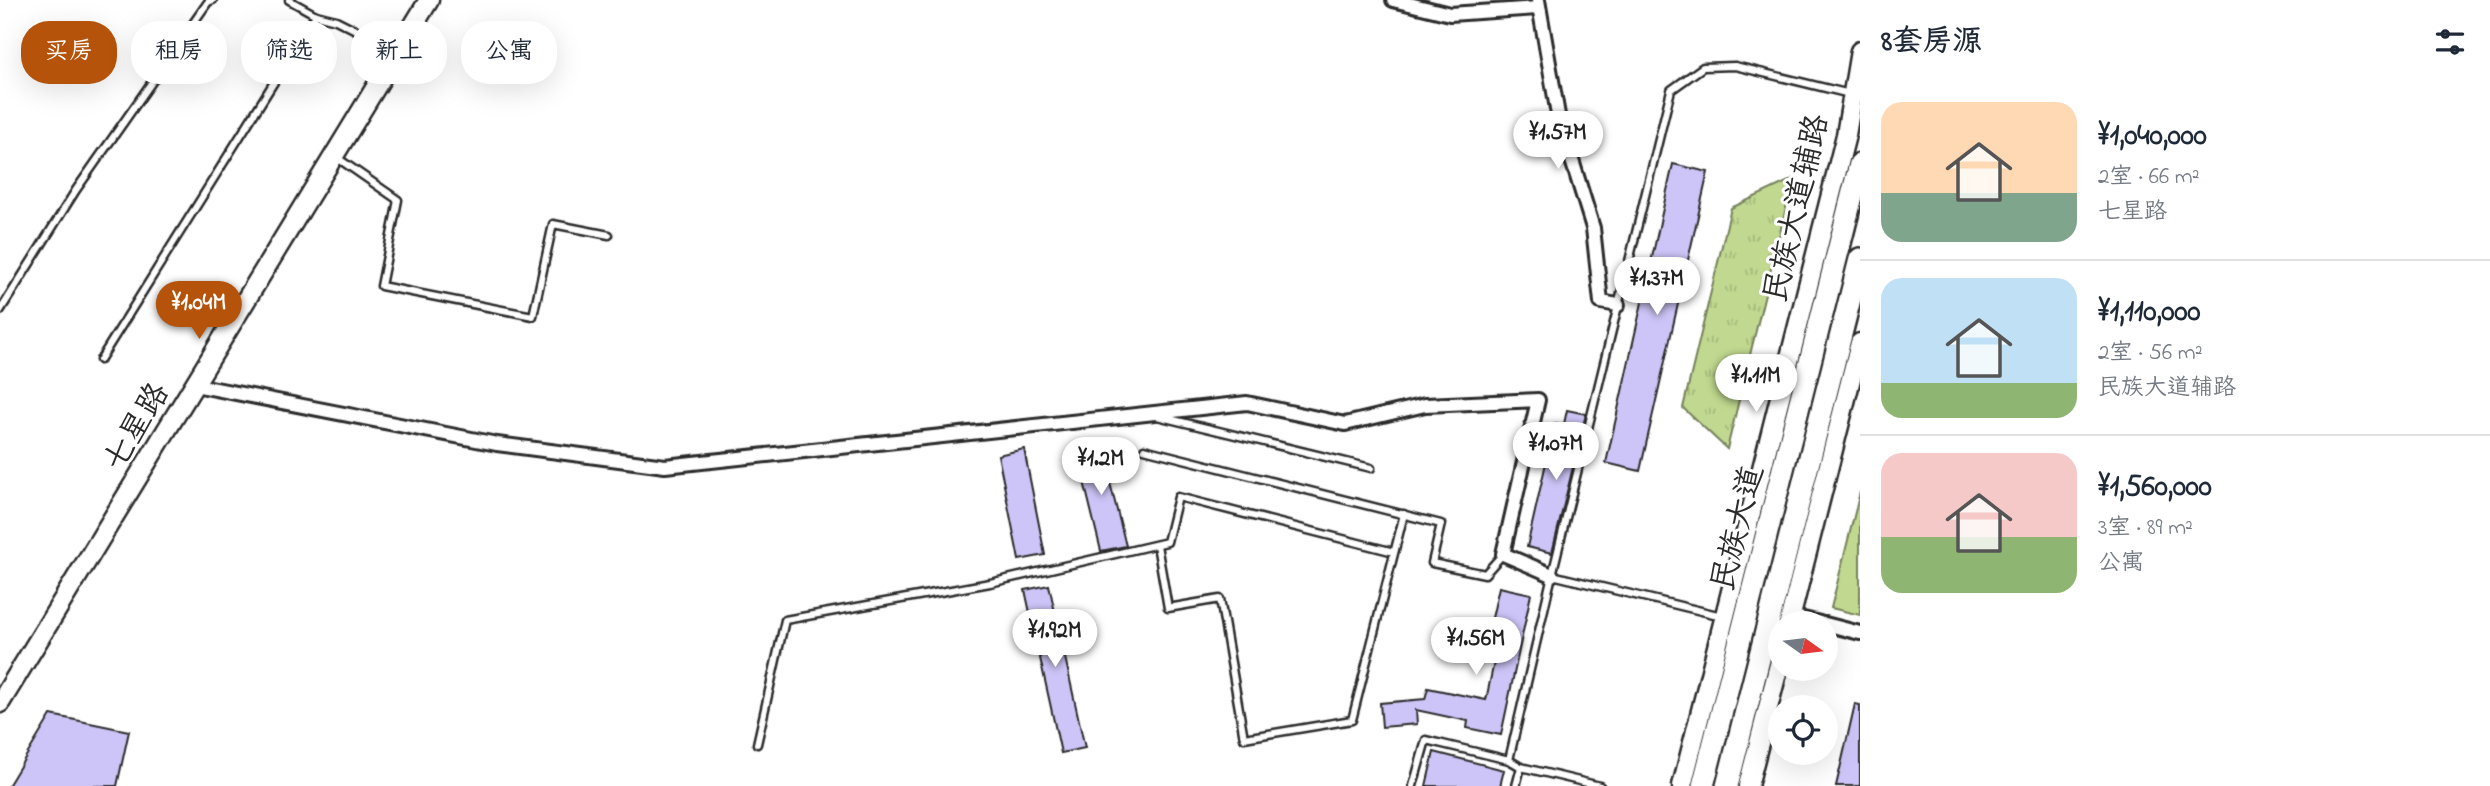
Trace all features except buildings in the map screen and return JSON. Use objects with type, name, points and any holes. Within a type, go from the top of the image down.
[{"type":"highway","name":"民族大道","points":[[1703,786],[1860,164]]},
{"type":"highway","name":"民族大道","points":[[1727,786],[1860,259]]},
{"type":"street","name":"七星路","points":[[416,21],[429,0]]},
{"type":"street","points":[[1393,0],[1450,13],[1538,4],[1558,115],[1593,228],[1601,302],[1618,305]]},
{"type":"street","name":"民族大道辅路","points":[[1682,786],[1846,135],[1860,51]]},
{"type":"street","name":"七星路","points":[[0,703],[378,84]]},
{"type":"street","points":[[1792,611],[1860,343]]},
{"type":"street","points":[[195,385],[497,444],[665,466],[1247,403],[1345,424],[1425,405],[1538,400],[1503,554],[1552,575]]},
{"type":"street","points":[[1838,627],[1860,633]]},
{"type":"street","points":[[1748,786],[1775,681]]},
{"type":"lane","points":[[0,311],[76,190],[211,0]]},
{"type":"lane","points":[[289,0],[316,15],[351,28]]},
{"type":"lane","points":[[100,360],[316,15]]},
{"type":"lane","points":[[1508,760],[1671,90],[1703,67],[1735,66],[1852,94]]},
{"type":"lane","points":[[334,156],[398,200],[381,286],[533,316],[553,224],[609,235]]},
{"type":"lane","points":[[1148,414],[1371,468]]},
{"type":"lane","points":[[1144,449],[1441,524],[1432,563],[1485,574],[1503,554]]},
{"type":"lane","points":[[757,744],[785,620],[990,583],[1167,542],[1178,497],[1394,552]]},
{"type":"lane","points":[[1157,545],[1168,608],[1220,599],[1244,737],[1352,720],[1404,514]]},
{"type":"lane","points":[[1552,575],[1724,617]]},
{"type":"lane","points":[[1413,786],[1426,740],[1600,786]]},
{"type":"lane","points":[[1516,786],[1521,767]]},
{"type":"green space","points":[[1793,179],[1727,449],[1683,408],[1731,208]]},
{"type":"green space","points":[[1860,492],[1860,615],[1831,608]]}]
